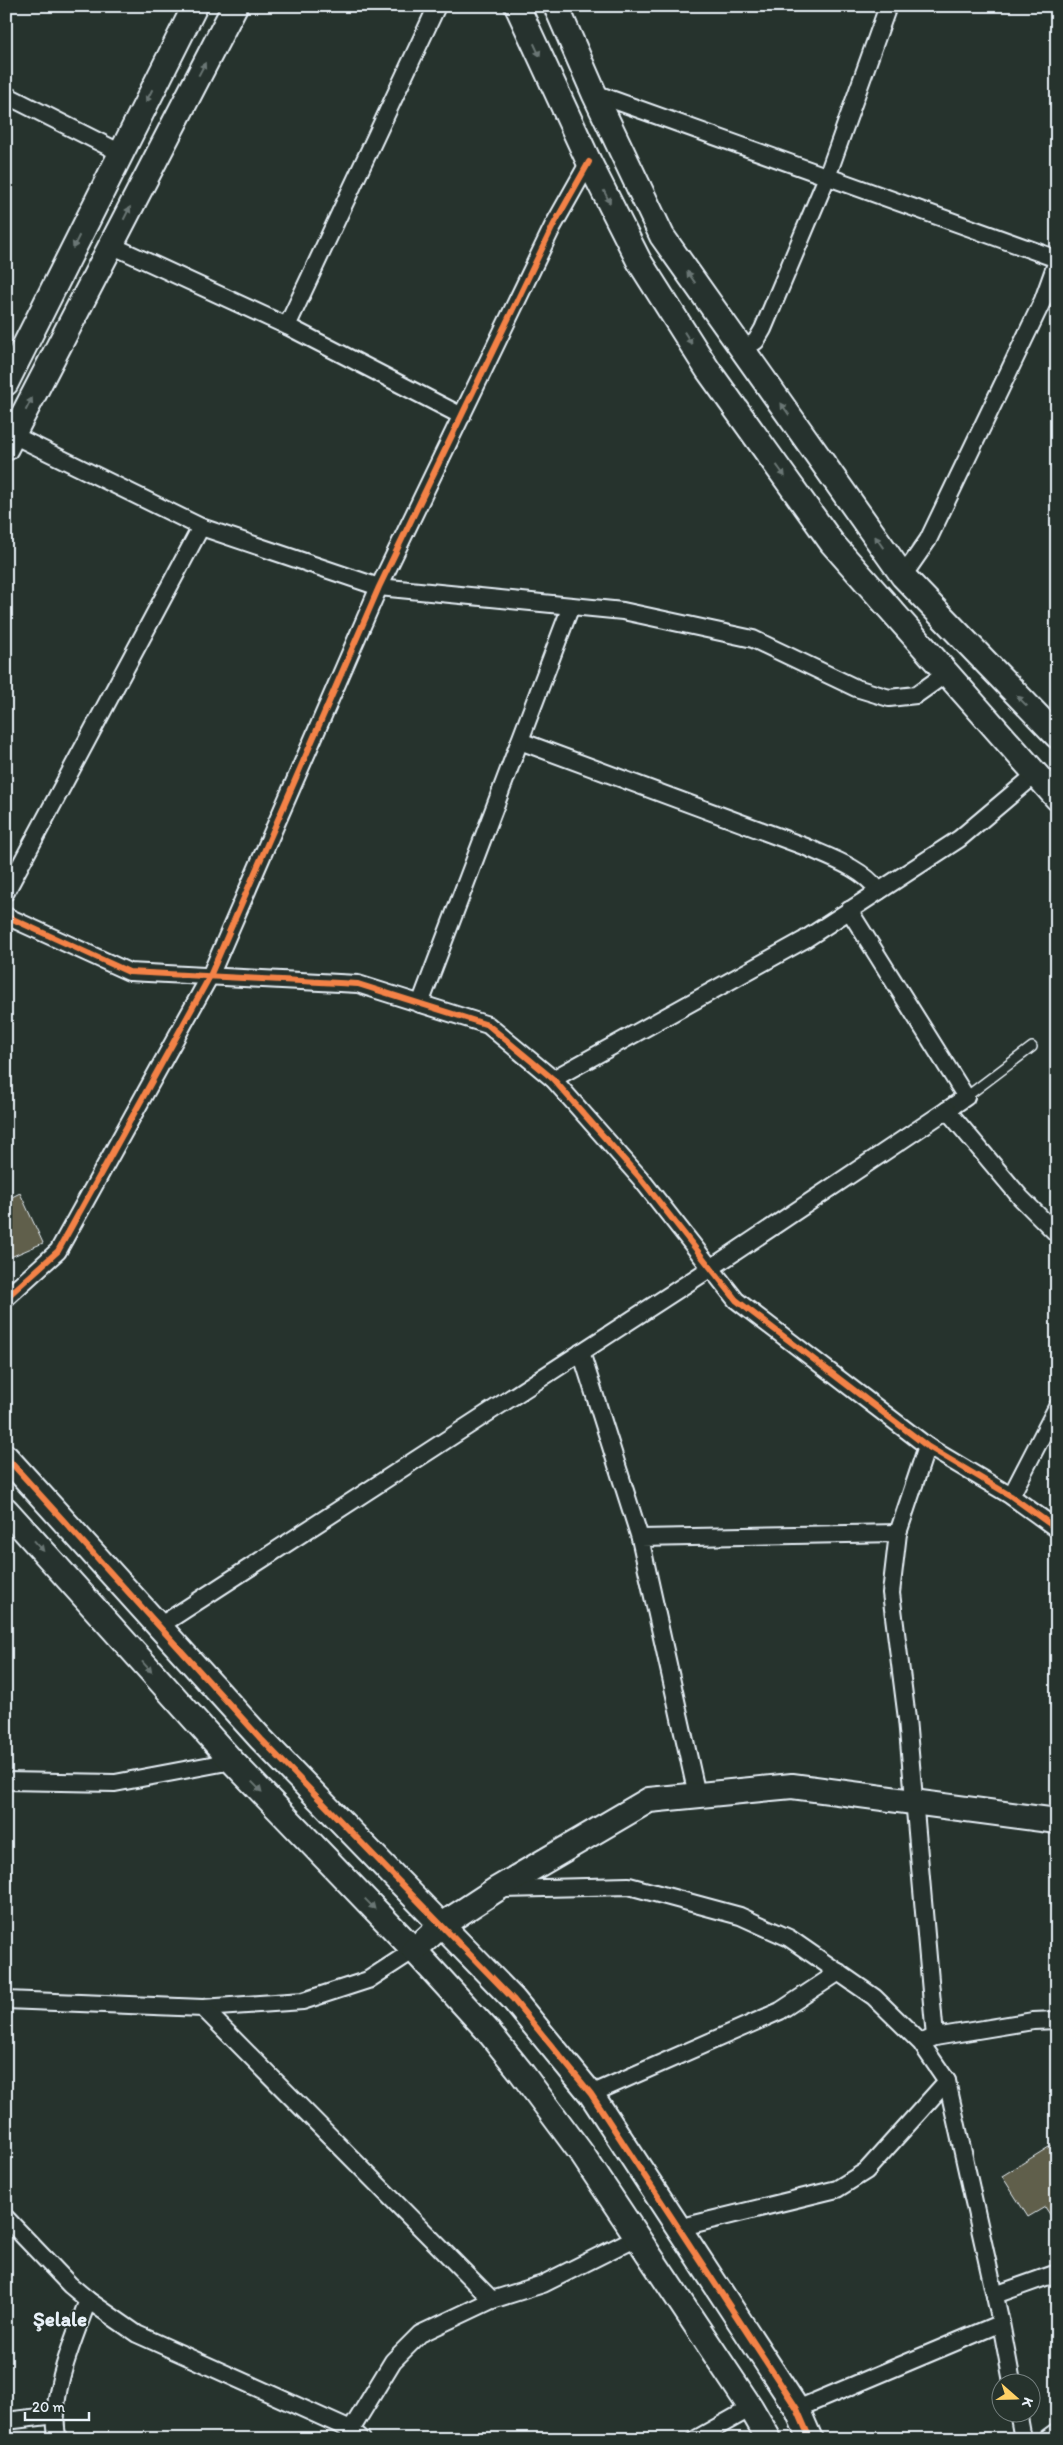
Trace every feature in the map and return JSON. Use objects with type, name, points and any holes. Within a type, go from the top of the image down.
[{"type":"street","points":[[6,383],[195,6]]},
{"type":"street","points":[[235,6],[10,441],[201,526],[380,587],[623,611],[753,638],[856,688],[888,698],[916,695],[947,673]]},
{"type":"street","points":[[288,326],[437,6]]},
{"type":"street","points":[[517,6],[589,162],[639,261],[708,370],[832,543],[1057,798]]},
{"type":"street","points":[[556,6],[594,93],[662,236],[903,576],[1057,736]]},
{"type":"street","points":[[742,350],[756,340],[763,329],[827,177],[888,6]]},
{"type":"street","points":[[594,93],[1057,260],[1043,300],[928,540],[903,576]]},
{"type":"street","points":[[6,95],[121,153]]},
{"type":"street","points":[[6,1298],[58,1251],[210,976],[380,587],[553,226],[589,162]]},
{"type":"street","points":[[111,245],[288,326],[462,416]]},
{"type":"street","points":[[6,892],[201,526]]},
{"type":"street","points":[[420,1004],[571,606]]},
{"type":"street","points":[[520,741],[806,847],[848,866],[873,882],[879,891]]},
{"type":"street","points":[[553,1079],[804,940],[959,839],[1036,774]]},
{"type":"street","points":[[158,1627],[712,1268],[966,1097],[849,910]]},
{"type":"street","points":[[6,916],[129,972],[358,984],[488,1025],[553,1079],[641,1179],[736,1300],[927,1446],[1011,1496],[1057,1529]]},
{"type":"street","points":[[947,1110],[1021,1198],[1057,1234]]},
{"type":"street","points":[[582,1352],[640,1538],[697,1795]]},
{"type":"street","points":[[1011,1496],[1057,1407]]},
{"type":"street","points":[[927,1446],[898,1532],[891,1593],[907,1719],[914,1802],[928,2040],[947,2081],[1010,2372]]},
{"type":"street","points":[[6,1457],[261,1739],[514,2000],[591,2094],[797,2409],[810,2439]]},
{"type":"street","points":[[6,1510],[232,1762],[459,1998],[521,2072],[582,2154],[751,2408],[769,2439]]},
{"type":"street","points":[[640,1538],[898,1532]]},
{"type":"street","points":[[6,1781],[115,1783],[232,1762]]},
{"type":"street","points":[[6,2000],[203,2008],[303,2001],[368,1980],[414,1950],[442,1925],[497,1889],[649,1800],[792,1786],[1057,1821]]},
{"type":"street","points":[[497,1889],[629,1886],[740,1916],[789,1938],[874,1997],[928,2040],[1033,2021],[1057,2020]]},
{"type":"street","points":[[591,2094],[780,2011],[839,1972]]},
{"type":"street","points":[[203,2008],[492,2300]]},
{"type":"street","points":[[678,2228],[837,2189],[866,2171],[947,2081]]},
{"type":"street","points":[[6,2218],[88,2300],[137,2334],[356,2435],[392,2361],[420,2334],[492,2300],[543,2284],[637,2237]]},
{"type":"street","points":[[995,2296],[1057,2273]]},
{"type":"street","points":[[58,2439],[56,2415],[60,2382],[88,2300]]},
{"type":"street","points":[[797,2409],[1001,2323]]},
{"type":"street","points":[[696,2439],[751,2408]]},
{"type":"street","points":[[6,2421],[56,2415]]},
{"type":"street","points":[[1020,2422],[1023,2439]]},
{"type":"street","points":[[1046,2439],[1057,2430]]},
{"type":"lane","points":[[966,1097],[1032,1046]]},
{"type":"building","points":[[20,1193],[43,1243],[6,1259],[6,1200]]},
{"type":"building","points":[[1057,2142],[1057,2225],[1045,2207],[1028,2217],[1002,2176]]},
{"type":"cycle path","points":[[6,1298],[58,1251],[210,976],[379,587],[553,226],[589,162]]},
{"type":"cycle path","points":[[6,916],[129,972],[358,984],[488,1025],[553,1079],[641,1179],[736,1300],[927,1446],[1011,1496],[1057,1529]]},
{"type":"cycle path","points":[[6,1457],[261,1739],[513,1999],[591,2094],[797,2409],[810,2439]]},
{"type":"district","name":"Şelale","points":[[60,2319]]}]
